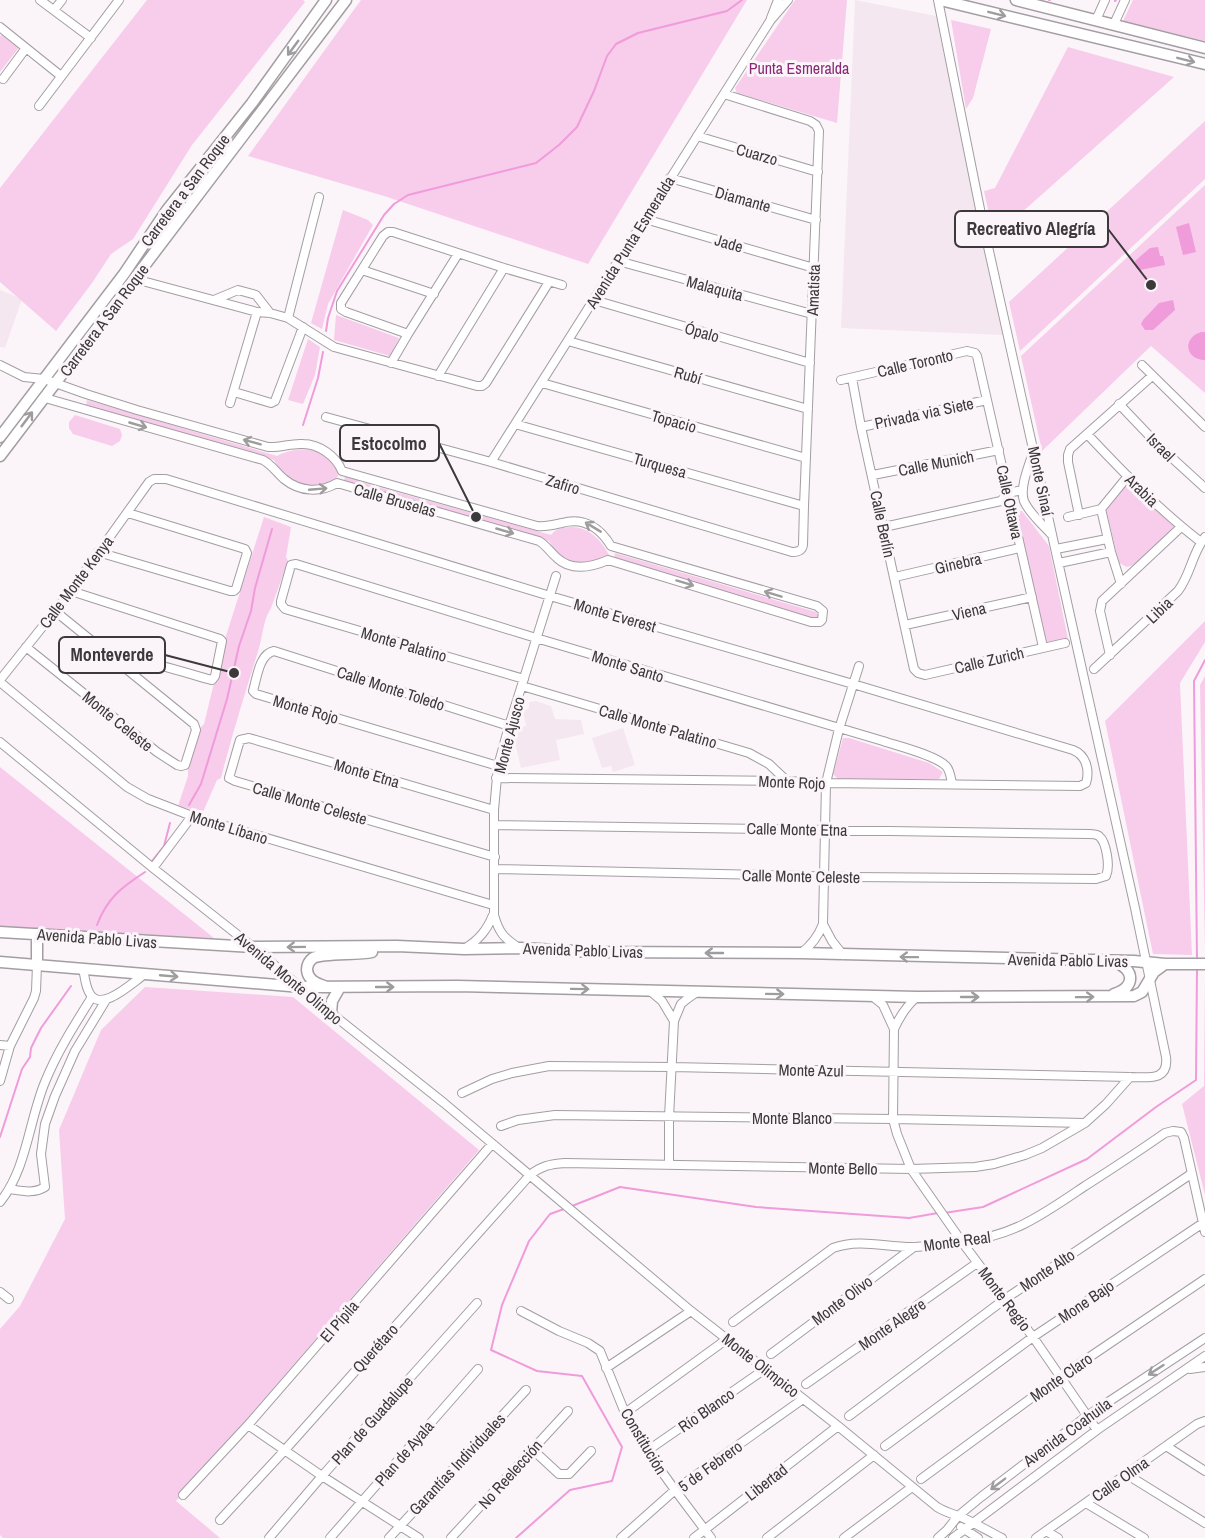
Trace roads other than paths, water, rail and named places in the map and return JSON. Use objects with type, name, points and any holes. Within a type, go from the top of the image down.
[{"type":"main road","name":"Carretera a San Roque","points":[[44,379],[124,274],[167,210],[252,104],[327,0]]},
{"type":"main road","name":"Carretera a San Roque","points":[[228,155],[346,0]]},
{"type":"main road","points":[[939,0],[1205,64]]},
{"type":"main road","points":[[1016,0],[1205,48]]},
{"type":"main road","name":"Carretera A San Roque","points":[[0,456],[228,155]]},
{"type":"main road","points":[[160,244],[168,218],[167,210],[177,209],[199,194]]},
{"type":"main road","name":"Carretera A San Roque","points":[[0,437],[44,379]]},
{"type":"main road","name":"Avenida Pablo Livas","points":[[0,932],[253,947],[397,946],[593,952],[801,953],[1205,964]]},
{"type":"main road","points":[[37,934],[37,965]]},
{"type":"main road","points":[[327,987],[313,981],[308,975],[308,964],[314,958],[358,954],[397,946]]},
{"type":"main road","points":[[1105,996],[1126,990],[1130,978],[1125,966],[1107,960]]},
{"type":"main road","name":"Avenida Pablo Livas","points":[[0,962],[301,987],[648,990],[917,997],[1137,996],[1156,970],[1169,964]]},
{"type":"main road","points":[[331,1013],[333,1001],[340,987]]},
{"type":"street","points":[[40,0],[91,38]]},
{"type":"street","points":[[54,10],[62,0]]},
{"type":"street","points":[[39,106],[119,0]]},
{"type":"street","name":"Avenida Punta Esmeralda","points":[[770,21],[778,0]]},
{"type":"street","name":"Avenida Punta Esmeralda","points":[[491,462],[770,21],[788,0]]},
{"type":"street","name":"Monte Sinaí","points":[[939,0],[983,224],[1146,961],[1166,1057],[1163,1073]]},
{"type":"street","points":[[1096,20],[1105,0]]},
{"type":"street","points":[[1114,24],[1125,0]]},
{"type":"street","points":[[0,27],[62,76]]},
{"type":"street","points":[[3,79],[26,48]]},
{"type":"street","name":"Amatista","points":[[724,94],[810,120],[819,131],[803,544],[799,551]]},
{"type":"street","name":"Cuarzo","points":[[697,136],[818,172]]},
{"type":"street","name":"Diamante","points":[[670,178],[816,220]]},
{"type":"street","points":[[288,318],[319,197]]},
{"type":"street","name":"Jade","points":[[645,219],[814,268]]},
{"type":"street","points":[[408,334],[341,309],[341,303],[383,236],[388,232],[562,285]]},
{"type":"street","points":[[391,363],[458,254]]},
{"type":"street","name":"Malaquita","points":[[618,261],[812,314]]},
{"type":"street","points":[[438,376],[504,268]]},
{"type":"street","points":[[362,270],[434,294]]},
{"type":"street","points":[[135,279],[257,312],[288,318],[334,347],[477,386],[486,383],[549,282]]},
{"type":"street","points":[[214,300],[238,290],[256,295],[270,313]]},
{"type":"street","name":"Ópalo","points":[[594,300],[810,363]]},
{"type":"street","points":[[230,404],[257,312]]},
{"type":"street","points":[[234,392],[271,402],[275,401],[303,327]]},
{"type":"street","name":"Rubí","points":[[568,341],[808,409]]},
{"type":"street","name":"Calle Toronto","points":[[841,380],[967,351],[972,351],[977,356]]},
{"type":"street","name":"Calle Ottawa","points":[[977,356],[1043,647]]},
{"type":"street","name":"Calle Bruselas","points":[[0,365],[24,377],[44,379],[136,410],[268,447],[308,444],[331,456],[342,471],[537,526],[569,521],[584,522],[598,529],[611,546],[818,606],[823,611],[822,620],[811,622],[608,560],[592,566],[569,565],[561,561],[539,541],[337,483],[322,490],[307,489],[290,483],[272,465],[263,460],[45,398]]},
{"type":"street","points":[[1142,365],[1205,427]]},
{"type":"street","points":[[1079,515],[1068,462],[1070,449],[1152,376]]},
{"type":"street","name":"Calle Berlín","points":[[852,378],[914,669]]},
{"type":"street","name":"Topacio","points":[[542,383],[806,458]]},
{"type":"street","points":[[64,404],[69,389]]},
{"type":"street","name":"Privada via Siete","points":[[861,427],[987,400]]},
{"type":"street","name":"Israel","points":[[1119,404],[1167,454],[1205,488]]},
{"type":"street","name":"Zafiro","points":[[326,417],[491,462],[792,552],[799,551]]},
{"type":"street","name":"Turquesa","points":[[516,424],[804,506]]},
{"type":"street","name":"Arabia","points":[[1087,434],[1181,527],[1203,539]]},
{"type":"street","name":"Calle Munich","points":[[873,476],[999,450]]},
{"type":"street","points":[[1034,450],[1022,490],[1024,501],[1053,536]]},
{"type":"street","points":[[337,483],[342,471]]},
{"type":"street","points":[[1068,517],[1101,509],[1128,476]]},
{"type":"street","name":"Monte Everest","points":[[149,482],[154,479],[166,479],[550,596],[1073,750],[1081,754],[1087,768]]},
{"type":"street","name":"Calle Monte Kenya","points":[[0,681],[71,591],[149,482]]},
{"type":"street","points":[[1001,501],[1008,493],[1022,490]]},
{"type":"street","points":[[884,527],[1001,501],[1011,504],[1024,501]]},
{"type":"street","points":[[1101,509],[1107,539],[1121,584]]},
{"type":"street","points":[[98,552],[230,591],[236,589],[247,553],[245,549],[128,513]]},
{"type":"street","points":[[1110,655],[1100,611],[1102,601],[1181,527]]},
{"type":"street","points":[[1056,549],[1107,539]]},
{"type":"street","name":"Libia","points":[[1094,669],[1178,591],[1203,539]]},
{"type":"street","points":[[608,560],[611,546]]},
{"type":"street","name":"Ginebra","points":[[895,577],[1020,548]]},
{"type":"street","points":[[1059,563],[1111,552]]},
{"type":"street","name":"Monte Santo","points":[[285,609],[281,601],[291,565],[297,564],[883,741],[930,757],[946,766],[950,772],[952,784]]},
{"type":"street","name":"Monte Ajusco","points":[[493,910],[494,810],[498,766],[556,576]]},
{"type":"street","points":[[55,611],[129,671],[133,666],[143,663],[210,680],[214,679],[222,645],[220,639],[71,591]]},
{"type":"street","name":"Viena","points":[[905,625],[1032,597]]},
{"type":"street","name":"Monte Palatino","points":[[285,609],[523,682]]},
{"type":"street","name":"Calle Zurich","points":[[914,669],[924,675],[1065,643]]},
{"type":"street","name":"Monte Celeste","points":[[26,647],[157,752],[177,765],[185,765],[196,730],[194,724],[129,671]]},
{"type":"street","name":"Calle Monte Toledo","points":[[253,691],[264,658],[269,652],[274,651],[509,726]]},
{"type":"street","points":[[801,953],[818,937],[823,924],[826,783],[839,729],[859,666]]},
{"type":"street","name":"Monte Líbano","points":[[0,681],[127,788],[148,799],[192,816],[493,910]]},
{"type":"street","name":"Calle Monte Palatino","points":[[523,682],[749,753],[769,764],[787,781]]},
{"type":"street","name":"Monte Rojo","points":[[253,691],[256,694],[498,766]]},
{"type":"street","name":"Monte Etna","points":[[229,778],[240,740],[249,738],[494,810]]},
{"type":"street","name":"Avenida Monte Olimpo","points":[[0,742],[253,947],[551,1192],[577,1216]]},
{"type":"street","points":[[1087,768],[1106,775]]},
{"type":"street","name":"Monte Rojo","points":[[496,778],[1080,786],[1086,783],[1087,768]]},
{"type":"street","name":"Calle Monte Celeste","points":[[229,778],[495,857]]},
{"type":"street","points":[[153,868],[192,816]]},
{"type":"street","name":"Calle Monte Etna","points":[[495,825],[1089,834],[1099,836],[1105,845],[1108,864],[1106,876]]},
{"type":"street","name":"Calle Monte Celeste","points":[[494,869],[825,876],[1096,879],[1106,876]]},
{"type":"street","points":[[493,910],[497,926],[503,936],[520,948]]},
{"type":"street","points":[[464,949],[484,934],[489,926],[493,910]]},
{"type":"street","points":[[823,924],[843,955]]},
{"type":"street","points":[[0,1081],[10,1046],[33,1001],[36,991],[37,965]]},
{"type":"street","points":[[83,969],[89,994],[93,999],[102,1001],[111,998],[145,974]]},
{"type":"street","points":[[648,990],[662,1001],[674,1021]]},
{"type":"street","points":[[669,1164],[674,1021],[681,1004],[697,992]]},
{"type":"street","name":"Monte Regio","points":[[872,996],[883,1005],[894,1029],[894,1119],[910,1169],[1033,1337],[1097,1430]]},
{"type":"street","points":[[0,1202],[15,1179],[44,1082],[92,997]]},
{"type":"street","points":[[894,1029],[908,1005],[917,997]]},
{"type":"street","points":[[9,1189],[27,1192],[39,1191],[45,1187],[41,1154],[45,1125],[51,1106],[75,1051],[106,1000]]},
{"type":"street","points":[[0,1045],[10,1046]]},
{"type":"street","name":"Monte Azul","points":[[462,1093],[492,1079],[549,1066],[1130,1077],[1152,1077],[1163,1073]]},
{"type":"street","name":"Monte Bello","points":[[530,1175],[538,1168],[553,1164],[910,1169],[975,1167],[1007,1161],[1042,1148],[1085,1123],[1130,1077]]},
{"type":"street","name":"Monte Blanco","points":[[501,1126],[528,1118],[555,1115],[1085,1123]]},
{"type":"street","name":"Monte Real","points":[[733,1322],[833,1248],[844,1244],[856,1242],[914,1247],[962,1242],[993,1236],[1021,1227],[1166,1133],[1181,1132],[1191,1174]]},
{"type":"street","name":"El Pípila","points":[[183,1495],[248,1425],[492,1144]]},
{"type":"street","points":[[1191,1174],[1205,1232]]},
{"type":"street","name":"Monte Alto","points":[[849,1416],[1005,1299],[1191,1174]]},
{"type":"street","name":"Querétaro","points":[[220,1520],[530,1175]]},
{"type":"street","name":"Monte Olimpico","points":[[577,1216],[690,1311],[838,1426],[912,1487],[956,1519]]},
{"type":"street","name":"Mone Bajo","points":[[885,1446],[1033,1337],[1203,1223]]},
{"type":"street","name":"Monte Olivo","points":[[771,1354],[914,1247]]},
{"type":"street","name":"Monte Alegre","points":[[806,1384],[977,1263]]},
{"type":"street","name":"Monte Claro","points":[[921,1479],[1060,1377],[1205,1280]]},
{"type":"street","points":[[0,1292],[9,1299],[0,1301]]},
{"type":"street","name":"Plan de Guadalupe","points":[[269,1538],[477,1303]]},
{"type":"street","name":"Constitución","points":[[520,1311],[597,1348],[602,1354],[625,1413],[647,1451],[711,1538]]},
{"type":"street","points":[[606,1368],[690,1311]]},
{"type":"street","name":"Avenida Coahuila","points":[[938,1538],[981,1497],[1087,1416],[1205,1338]]},
{"type":"street","points":[[625,1413],[727,1339]]},
{"type":"street","name":"Avenida Coahuila","points":[[953,1538],[1097,1430],[1205,1356]]},
{"type":"street","points":[[1184,1370],[1205,1367]]},
{"type":"street","name":"Plan de Ayala","points":[[330,1538],[478,1369]]},
{"type":"street","name":"Río Blanco","points":[[647,1451],[765,1369]]},
{"type":"street","name":"Garantías Individuales","points":[[389,1538],[526,1390]]},
{"type":"street","name":"5 de Febrero","points":[[621,1538],[675,1490],[803,1399]]},
{"type":"street","name":"No Reelección","points":[[451,1538],[568,1411]]},
{"type":"street","name":"Calle Olma","points":[[1036,1538],[1197,1424],[1205,1421]]},
{"type":"street","points":[[248,1425],[284,1451],[419,1538]]},
{"type":"street","name":"Libertad","points":[[694,1538],[838,1426]]},
{"type":"street","points":[[1166,1446],[1205,1471]]},
{"type":"street","points":[[532,1449],[559,1474],[563,1475],[569,1474],[591,1451]]},
{"type":"street","points":[[767,1538],[874,1455]]},
{"type":"street","points":[[1126,1474],[1205,1522]]},
{"type":"street","points":[[844,1538],[912,1487]]},
{"type":"street","points":[[1086,1503],[1144,1538]]},
{"type":"street","points":[[956,1519],[972,1522],[1002,1538]]},
{"type":"street","points":[[956,1519],[964,1529],[978,1538]]},
{"type":"street","points":[[1046,1531],[1058,1538]]},
{"type":"waterway","points":[[326,331],[337,291],[384,215],[394,204],[408,195],[536,163],[577,127],[607,56],[616,44],[638,33],[727,11],[742,0]]},
{"type":"waterway","points":[[303,425],[318,378],[323,352]]},
{"type":"waterway","points":[[189,805],[201,784],[227,699],[239,646],[251,611],[255,588],[272,529]]},
{"type":"waterway","points":[[1197,960],[1194,681],[1205,660]]},
{"type":"waterway","points":[[152,861],[164,846],[170,823]]},
{"type":"waterway","points":[[97,925],[105,907],[116,894],[145,872]]},
{"type":"waterway","points":[[944,1213],[983,1207],[1087,1159],[1196,1080],[1197,969]]},
{"type":"waterway","points":[[0,1137],[22,1069],[30,1057],[31,1048],[41,1028],[71,986]]},
{"type":"waterway","points":[[572,1206],[620,1187],[756,1207],[909,1218],[938,1213]]},
{"type":"waterway","points":[[516,1538],[570,1490],[612,1481],[622,1447],[582,1376],[537,1371],[491,1350],[502,1305],[529,1241],[550,1214],[564,1209]]},
{"type":"place","name":"Recreativo Alegría","points":[[1151,285]]},
{"type":"place","name":"Estocolmo","points":[[476,517]]},
{"type":"place","name":"Monteverde","points":[[234,673]]},
{"type":"park label","name":"Punta Esmeralda","points":[[799,68]]}]
